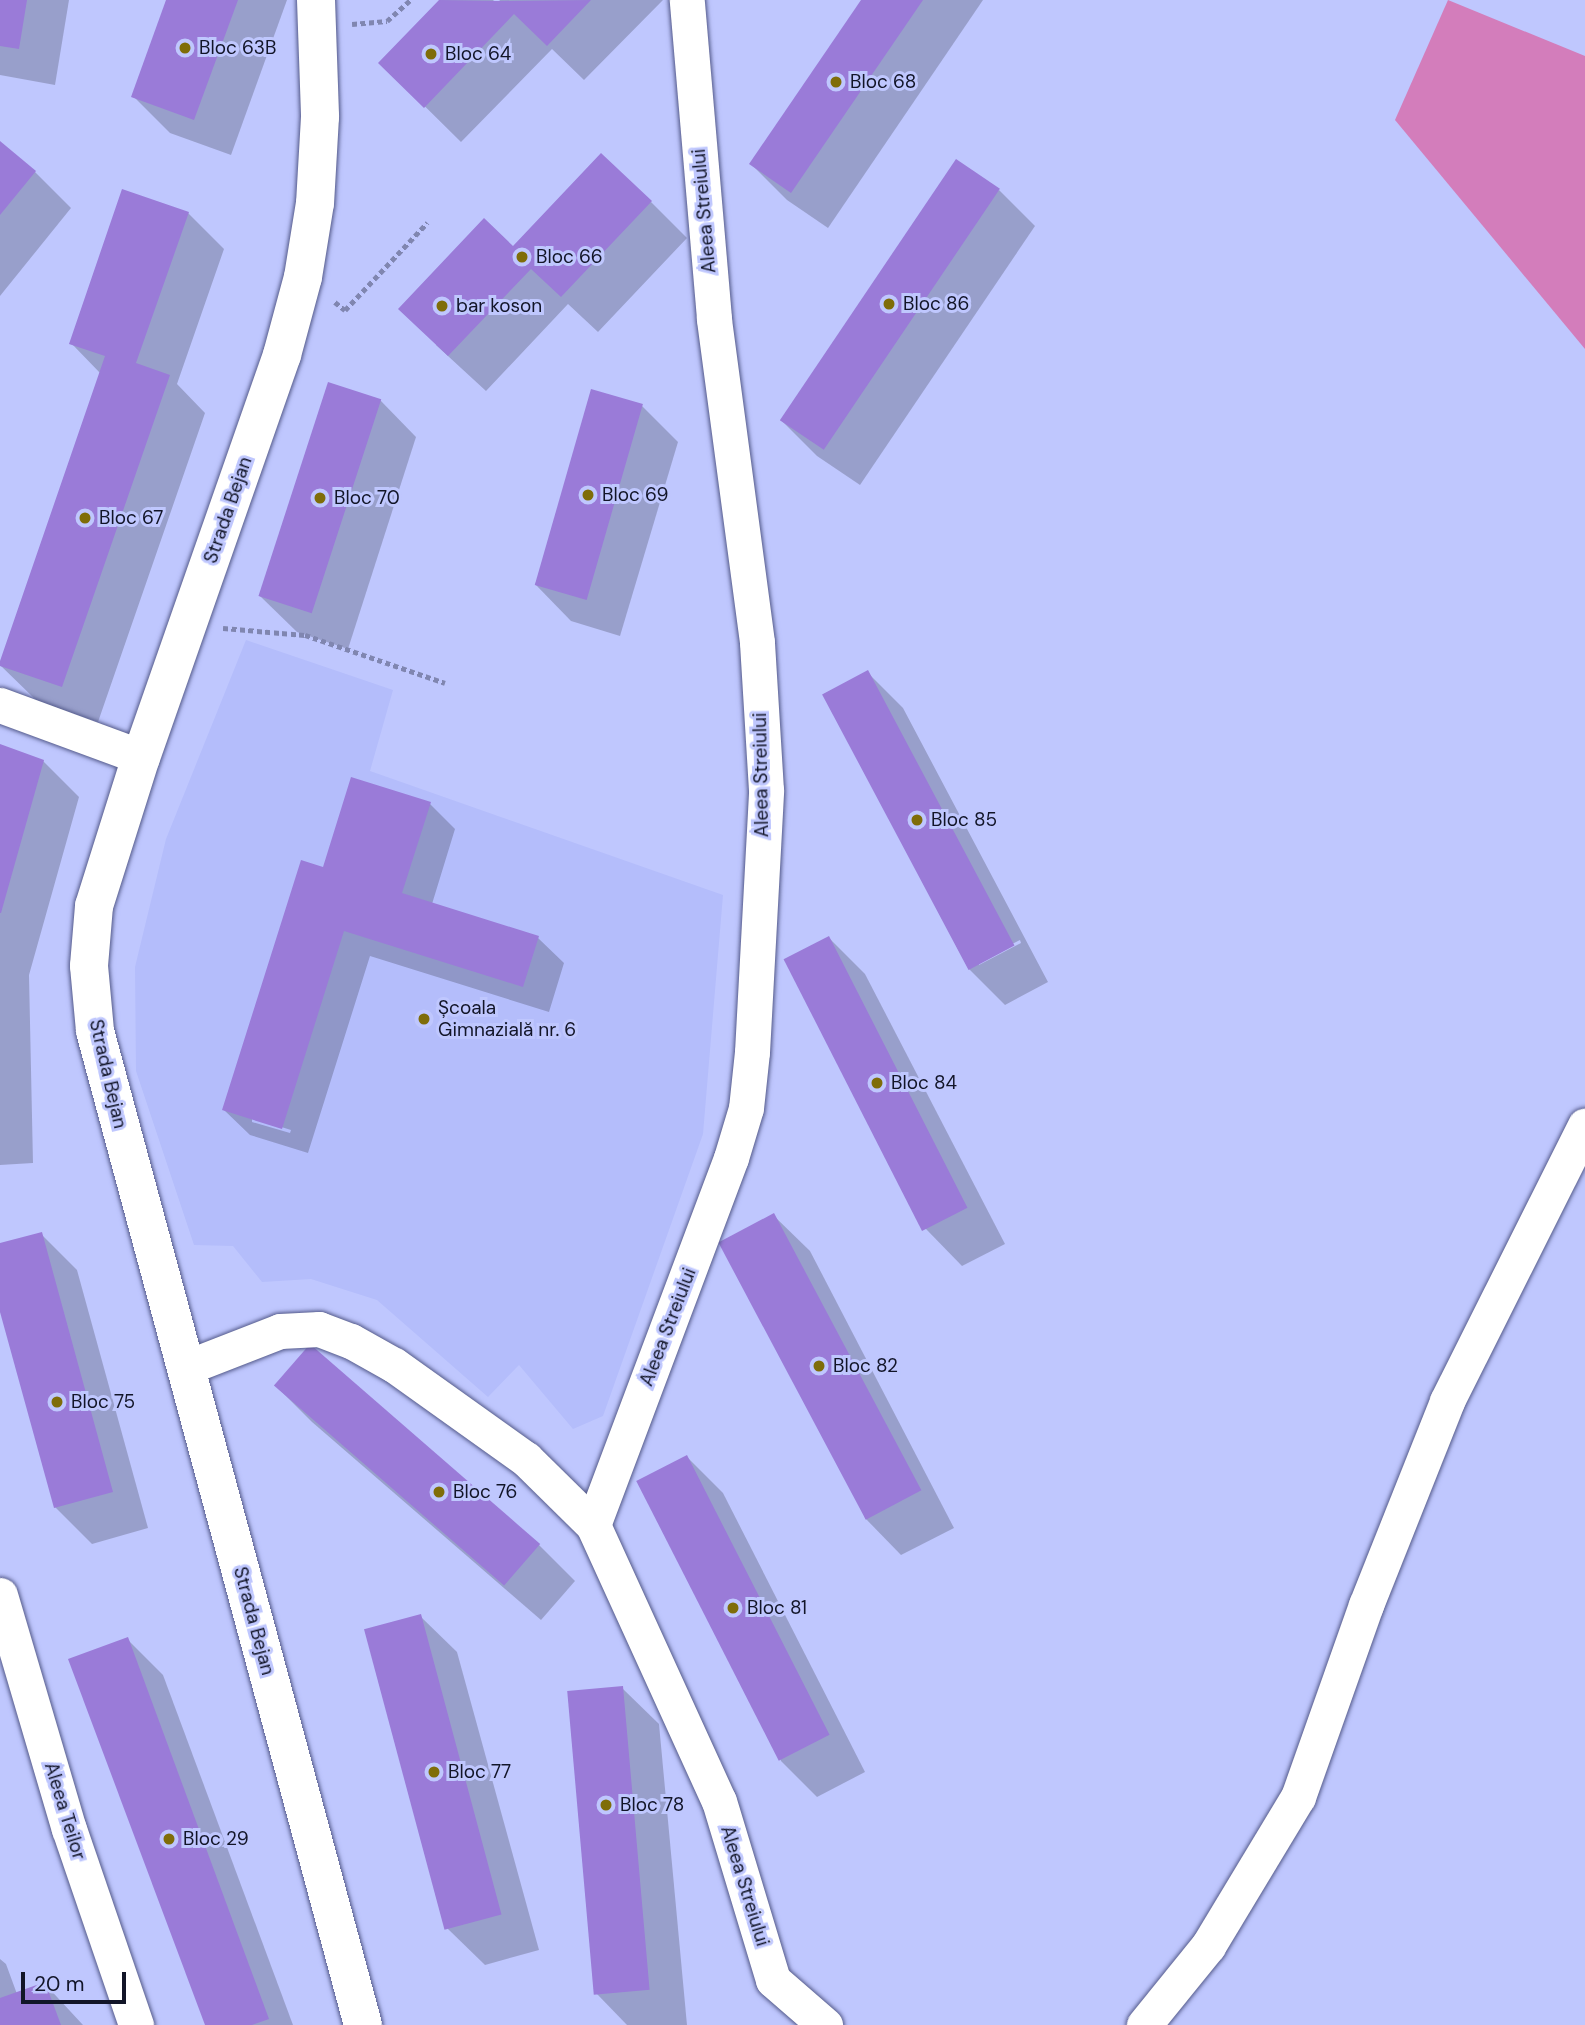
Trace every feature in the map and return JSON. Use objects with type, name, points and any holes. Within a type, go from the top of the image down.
[{"type":"street","name":"Aleea Streiului","points":[[593,1525],[731,1158],[746,1108],[752,1052],[766,790],[757,642],[714,318],[687,0]]},
{"type":"street","name":"Strada Bejan","points":[[316,14],[320,117],[315,203],[303,277],[282,355],[141,757],[94,906],[89,965],[95,1031],[363,2025]]},
{"type":"street","points":[[0,705],[141,757]]},
{"type":"street","points":[[1144,2025],[1208,1945],[1297,1797],[1366,1605],[1447,1401],[1585,1126]]},
{"type":"street","name":"Aleea Streiului","points":[[185,1368],[280,1331],[319,1329],[340,1337],[394,1365],[526,1459],[593,1525],[719,1801],[773,1980],[825,2025]]},
{"type":"street","name":"Aleea Teilor","points":[[0,1595],[69,1829],[135,2025]]},
{"type":"path","points":[[316,14],[387,21],[410,0]]},
{"type":"path","points":[[303,277],[345,310],[427,223]]},
{"type":"path","points":[[188,625],[305,635],[445,683]]},
{"type":"shaded area","points":[[1448,0],[1585,56],[1585,349],[1395,120]]},
{"type":"shaded area","name":"Școala Gimnazială nr. 6","points":[[246,640],[393,690],[370,771],[723,895],[703,1134],[603,1416],[573,1429],[519,1365],[488,1397],[377,1300],[311,1279],[262,1282],[233,1246],[194,1245],[136,1071],[135,967],[166,839]]},
{"type":"building","points":[[0,0],[27,0],[19,49],[0,46]]},
{"type":"building","name":"Bloc 63B","points":[[166,0],[238,0],[194,120],[131,97]]},
{"type":"building","name":"Bloc 64","points":[[439,0],[591,0],[547,46],[514,14],[424,108],[378,63]]},
{"type":"building","name":"Bloc 68","points":[[861,0],[923,0],[791,193],[749,164]]},
{"type":"building","points":[[0,141],[36,171],[0,215]]},
{"type":"building","name":"Bloc 66","points":[[601,153],[652,201],[561,297],[531,269],[448,356],[398,309],[484,218],[513,246]]},
{"type":"building","name":"Bloc 86","points":[[956,159],[1000,189],[824,450],[780,420]]},
{"type":"building","name":"Bloc 67","points":[[122,189],[189,212],[136,363],[170,375],[62,687],[0,666],[0,661],[105,356],[69,344]]},
{"type":"building","name":"Bloc 70","points":[[328,382],[381,399],[312,613],[258,596]]},
{"type":"building","name":"Bloc 69","points":[[591,389],[643,404],[587,600],[535,585]]},
{"type":"building","name":"Bloc 85","points":[[868,670],[1014,945],[969,970],[822,694]]},
{"type":"building","points":[[0,744],[44,760],[1,913],[0,913]]},
{"type":"building","points":[[351,777],[431,802],[402,893],[539,936],[523,987],[344,931],[282,1129],[222,1110],[301,860],[323,867]]},
{"type":"building","name":"Bloc 84","points":[[829,936],[967,1208],[922,1231],[784,959]]},
{"type":"building","name":"Bloc 82","points":[[774,1213],[921,1490],[866,1520],[718,1243]]},
{"type":"building","name":"Bloc 75","points":[[42,1232],[113,1492],[54,1508],[0,1312],[0,1243]]},
{"type":"building","name":"Bloc 76","points":[[310,1344],[540,1544],[504,1586],[274,1386]]},
{"type":"building","name":"Bloc 81","points":[[687,1455],[830,1735],[779,1761],[636,1481]]},
{"type":"building","name":"Bloc 77","points":[[421,1614],[501,1914],[445,1930],[364,1629]]},
{"type":"building","name":"Bloc 29","points":[[128,1637],[269,2019],[252,2025],[205,2025],[68,1659]]},
{"type":"building","name":"Bloc 78","points":[[623,1686],[650,1990],[594,1995],[567,1691]]},
{"type":"building","points":[[45,1982],[61,2025],[0,2025],[0,1998]]},
{"type":"place","name":"Bloc 63B","points":[[185,48]]},
{"type":"place","name":"Bloc 64","points":[[431,54]]},
{"type":"place","name":"Bloc 68","points":[[836,82]]},
{"type":"place","name":"Bloc 66","points":[[522,257]]},
{"type":"place","name":"Bloc 86","points":[[889,304]]},
{"type":"place","name":"bar koson","points":[[442,306]]},
{"type":"place","name":"Bloc 69","points":[[588,495]]},
{"type":"place","name":"Bloc 70","points":[[320,498]]},
{"type":"place","name":"Bloc 67","points":[[85,518]]},
{"type":"place","name":"Bloc 85","points":[[917,820]]},
{"type":"place","name":"Școala Gimnazială nr. 6","points":[[424,1019]]},
{"type":"place","name":"Bloc 84","points":[[877,1083]]},
{"type":"place","name":"Bloc 82","points":[[819,1366]]},
{"type":"place","name":"Bloc 75","points":[[57,1402]]},
{"type":"place","name":"Bloc 76","points":[[439,1492]]},
{"type":"place","name":"Bloc 81","points":[[733,1608]]},
{"type":"place","name":"Bloc 77","points":[[434,1772]]},
{"type":"place","name":"Bloc 78","points":[[606,1805]]},
{"type":"place","name":"Bloc 29","points":[[169,1839]]}]
